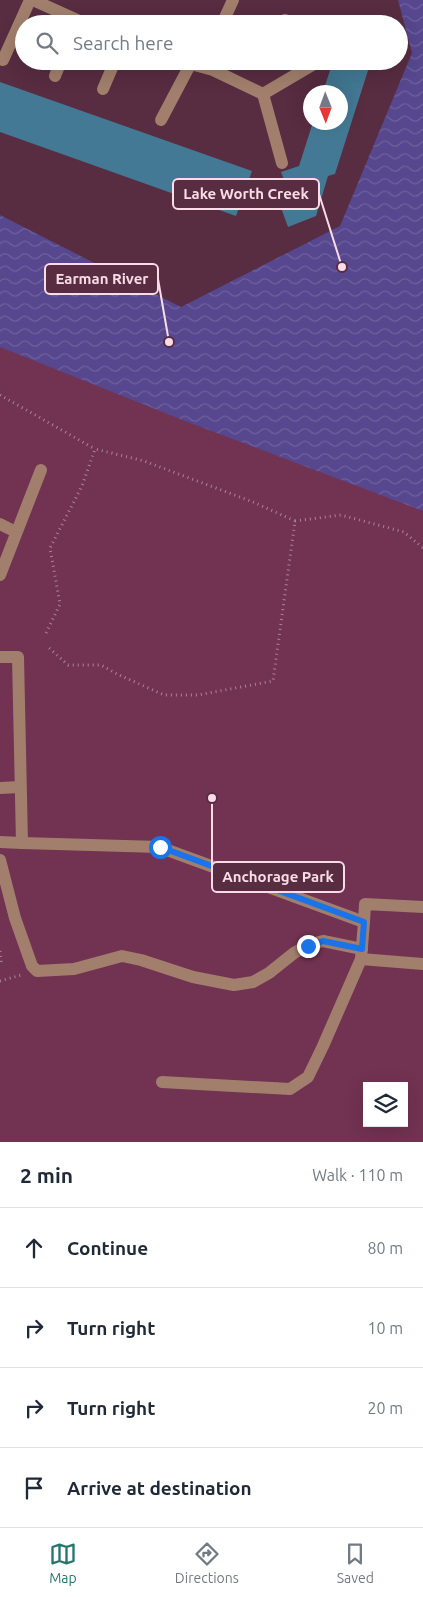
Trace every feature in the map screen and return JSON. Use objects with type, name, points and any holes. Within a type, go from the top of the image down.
[{"type":"street","points":[[24,15],[31,0],[63,15]]},
{"type":"street","points":[[226,15],[233,0]]},
{"type":"street","points":[[3,60],[15,34]]},
{"type":"street","points":[[55,76],[57,70]]},
{"type":"street","points":[[103,89],[111,70]]},
{"type":"street","points":[[161,120],[182,70]]},
{"type":"street","points":[[222,70],[263,94],[282,162]]},
{"type":"street","points":[[263,94],[304,70]]},
{"type":"street","points":[[0,575],[40,470]]},
{"type":"street","points":[[0,524],[16,532]]},
{"type":"street","points":[[0,657],[18,657],[22,843]]},
{"type":"street","points":[[0,788],[20,787]]},
{"type":"street","points":[[0,842],[160,847],[364,922]]},
{"type":"street","points":[[0,860],[15,918],[32,966],[37,971],[74,969],[122,956],[142,960],[193,977],[234,985],[253,982],[269,974],[294,953],[323,941],[362,954],[423,964]]},
{"type":"street","points":[[162,1082],[290,1089],[308,1077],[362,954],[365,904],[423,907]]},
{"type":"path","points":[[0,395],[95,449],[144,461],[253,502],[295,521],[340,515],[404,532],[423,548]]},
{"type":"path","points":[[46,633],[60,604],[50,548],[82,486],[95,449]]},
{"type":"path","points":[[48,647],[68,665],[101,664],[117,674],[164,695],[198,695],[273,681],[295,521]]},
{"type":"path","points":[[0,951],[0,965]]},
{"type":"shaded area","points":[[0,346],[423,509],[423,1142],[0,1142]]},
{"type":"water","points":[[398,0],[423,0],[423,511],[185,421],[0,347],[0,215],[181,307],[340,226],[405,70],[408,70],[408,63],[412,53],[408,38],[408,15],[402,15]]},
{"type":"building","points":[[330,70],[368,70],[335,174],[328,176],[316,216],[288,227],[276,194],[288,190],[281,172],[299,166],[310,130],[348,130],[348,85],[325,85]]},
{"type":"building","points":[[0,82],[252,171],[236,216],[0,132]]},
{"type":"place","name":"Lake Worth Creek","points":[[342,267]]},
{"type":"place","name":"Earman River","points":[[169,342]]},
{"type":"place","name":"Anchorage Park","points":[[212,798]]},
{"type":"route","points":[[160,847],[364,922],[362,949],[323,941],[308,946]]}]
